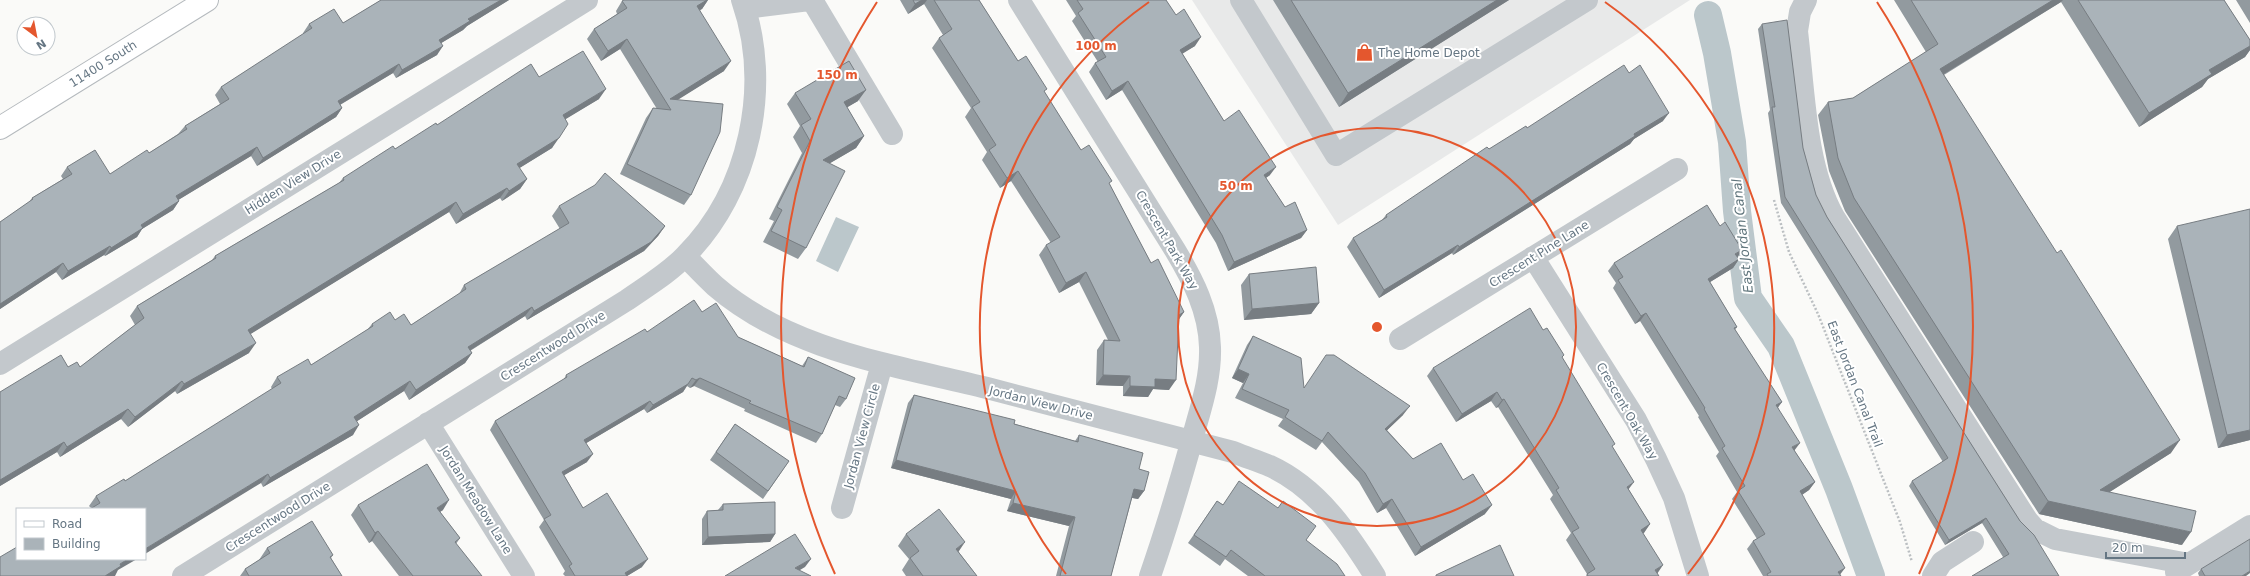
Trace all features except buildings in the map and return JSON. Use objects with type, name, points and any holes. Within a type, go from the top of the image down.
[{"type":"main road","name":"11400 South","points":[[0,128],[206,0]]},
{"type":"street","name":"Hidden View Drive","points":[[0,364],[587,0]]},
{"type":"street","points":[[743,4],[811,0],[892,134]]},
{"type":"street","name":"Crescent Park Way","points":[[1019,0],[1193,280],[1205,312],[1210,346],[1208,380],[1192,442],[1168,523],[1150,576]]},
{"type":"street","points":[[1241,0],[1336,155],[1587,0]]},
{"type":"street","points":[[1806,0],[1800,12],[1797,31],[1813,160],[1820,188],[1834,217],[2027,520],[2035,529],[2055,539],[2189,564]]},
{"type":"street","name":"Crescentwood Drive","points":[[189,574],[428,423],[627,300],[655,281],[685,256],[713,222],[733,184],[747,148],[754,117],[756,80],[753,43],[743,4]]},
{"type":"street","name":"Crescent Pine Lane","points":[[1400,340],[1678,169]]},
{"type":"street","name":"Jordan View Drive","points":[[685,256],[716,287],[751,312],[793,334],[838,351],[882,364],[969,384],[1233,452],[1271,467],[1302,486],[1329,510],[1342,526],[1375,576]]},
{"type":"street","name":"Crescent Oak Way","points":[[1533,258],[1636,420],[1674,498],[1698,576]]},
{"type":"street","name":"Jordan View Circle","points":[[842,508],[882,364]]},
{"type":"street","name":"Jordan Meadow Lane","points":[[428,423],[524,576]]},
{"type":"street","points":[[2170,576],[2250,526]]},
{"type":"street","points":[[1933,576],[1942,562],[1973,542]]},
{"type":"path","name":"East Jordan Canal Trail","points":[[1774,200],[1789,252],[1821,322],[1900,522],[1913,565]]},
{"type":"shaded area","points":[[1192,0],[1690,0],[1338,225]]},
{"type":"shaded area","points":[[836,217],[859,227],[838,272],[816,261]]},
{"type":"waterway","name":"East Jordan Canal","points":[[1708,15],[1717,53],[1732,142],[1737,211],[1748,298],[1781,346],[1839,489],[1871,576]]},
{"type":"place","name":"The Home Depot","points":[[1365,53]]}]
